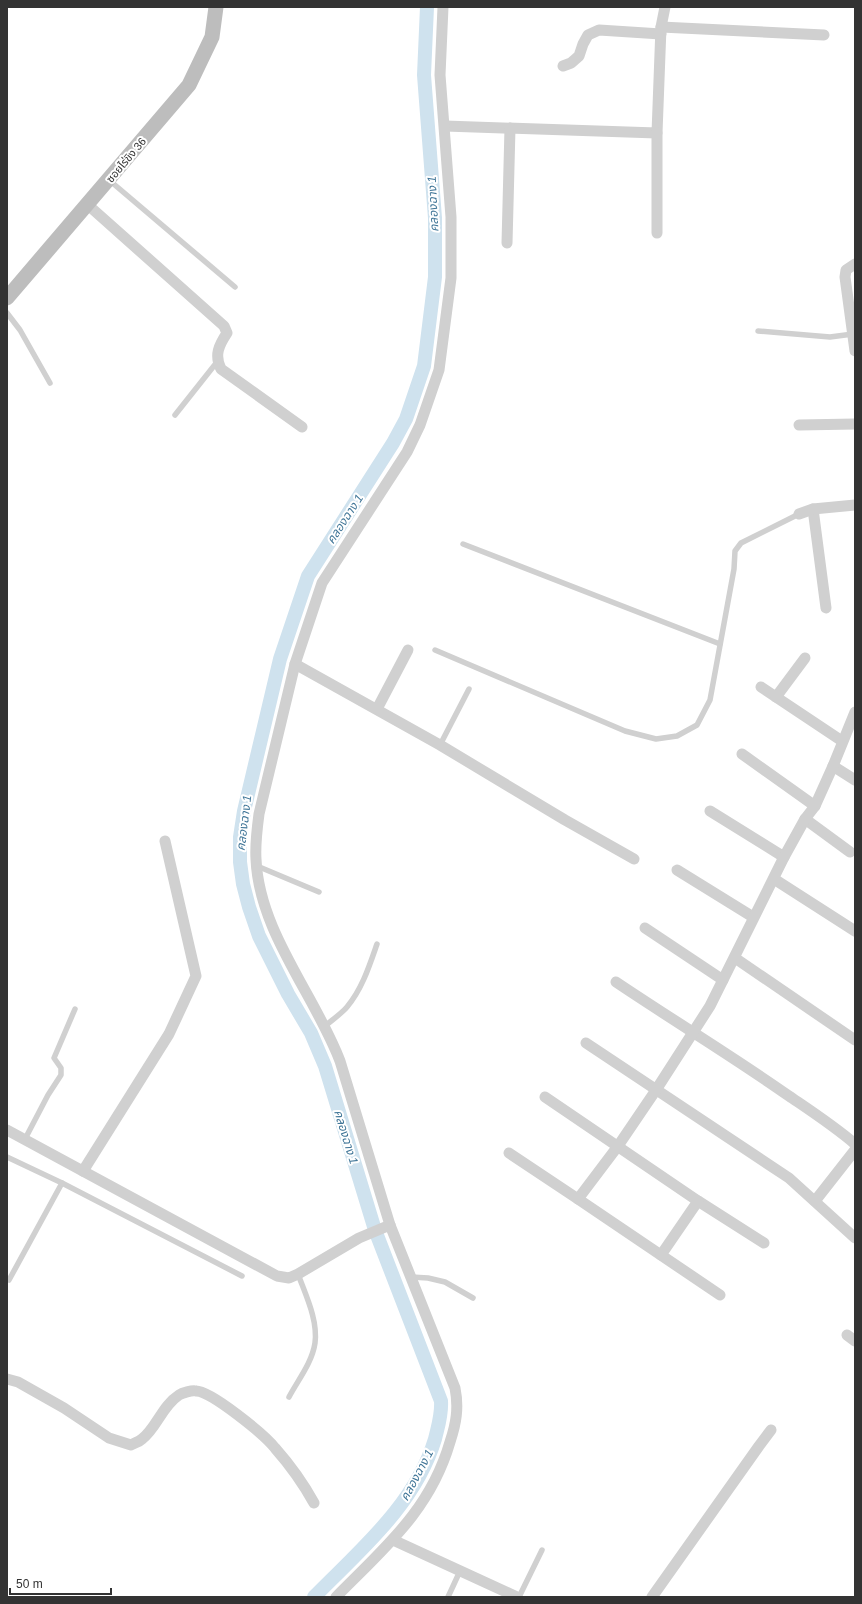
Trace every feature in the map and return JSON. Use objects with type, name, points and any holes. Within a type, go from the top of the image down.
[{"type":"street","name":"ซอยไร่ขิง 36","points":[[7,298],[189,85],[212,37],[216,7]]},
{"type":"street","points":[[336,1597],[393,1540],[420,1508],[445,1461],[456,1424],[458,1410],[457,1398],[455,1388],[411,1277],[386,1226],[340,1061],[325,1026],[274,929],[264,903],[257,866],[256,838],[259,814],[295,664],[322,583],[407,452],[420,425],[439,370],[451,278],[451,217],[440,75],[443,7]]},
{"type":"street","points":[[657,233],[657,133],[661,30],[665,7]]},
{"type":"street","points":[[563,66],[571,63],[579,56],[588,35],[599,30],[661,30],[824,36]]},
{"type":"street","points":[[444,126],[657,133]]},
{"type":"street","points":[[507,243],[510,128]]},
{"type":"street","points":[[88,205],[224,326],[227,333],[219,345],[217,362],[221,369],[302,427]]},
{"type":"street","points":[[855,264],[846,270],[844,277],[855,351]]},
{"type":"street","points":[[799,425],[855,424]]},
{"type":"street","points":[[799,514],[814,509],[855,505]]},
{"type":"street","points":[[814,509],[826,608]]},
{"type":"street","points":[[377,709],[408,650]]},
{"type":"street","points":[[776,697],[805,658]]},
{"type":"street","points":[[295,664],[440,744],[565,820],[634,859]]},
{"type":"street","points":[[761,687],[842,741]]},
{"type":"street","points":[[578,1199],[618,1146],[710,1006],[784,857],[805,819],[815,806],[855,712]]},
{"type":"street","points":[[742,754],[815,806]]},
{"type":"street","points":[[833,766],[855,780]]},
{"type":"street","points":[[710,811],[784,857]]},
{"type":"street","points":[[805,819],[850,852]]},
{"type":"street","points":[[83,1171],[168,1034],[196,976],[165,841]]},
{"type":"street","points":[[677,870],[753,917]]},
{"type":"street","points":[[774,879],[855,931]]},
{"type":"street","points":[[645,928],[723,980]]},
{"type":"street","points":[[735,958],[855,1040]]},
{"type":"street","points":[[616,982],[734,1058],[835,1127],[855,1144]]},
{"type":"street","points":[[586,1043],[789,1178],[855,1238]]},
{"type":"street","points":[[545,1098],[698,1201],[764,1243]]},
{"type":"street","points":[[7,1130],[277,1276],[289,1278],[298,1274],[359,1238],[386,1226]]},
{"type":"street","points":[[815,1201],[855,1150]]},
{"type":"street","points":[[509,1153],[720,1295]]},
{"type":"street","points":[[661,1255],[698,1201]]},
{"type":"street","points":[[7,1379],[18,1382],[64,1408],[109,1438],[131,1445],[142,1439],[166,1407],[180,1394],[197,1390],[231,1410],[255,1428],[270,1442],[306,1489],[314,1503]]},
{"type":"street","points":[[652,1597],[771,1430]]},
{"type":"street","points":[[393,1540],[518,1597]]},
{"type":"lane","points":[[109,180],[235,287]]},
{"type":"lane","points":[[7,313],[20,330],[50,383]]},
{"type":"lane","points":[[758,331],[830,337],[853,334]]},
{"type":"lane","points":[[175,415],[217,362]]},
{"type":"lane","points":[[435,650],[625,731],[656,739],[677,736],[696,725],[710,700],[734,569],[735,551],[741,543],[799,514]]},
{"type":"lane","points":[[463,544],[720,644]]},
{"type":"lane","points":[[440,744],[469,689]]},
{"type":"lane","points":[[257,866],[319,892]]},
{"type":"lane","points":[[325,1026],[346,1008],[358,990],[367,974],[377,944]]},
{"type":"lane","points":[[25,1139],[48,1095],[61,1075],[61,1068],[54,1058],[75,1009]]},
{"type":"lane","points":[[7,1157],[62,1183],[242,1276]]},
{"type":"lane","points":[[9,1280],[62,1183]]},
{"type":"lane","points":[[289,1397],[308,1363],[315,1343],[314,1320],[298,1274]]},
{"type":"lane","points":[[411,1277],[428,1278],[445,1282],[473,1298]]},
{"type":"lane","points":[[518,1597],[542,1550]]},
{"type":"lane","points":[[448,1597],[460,1571]]},
{"type":"waterway","name":"คลองฉาง 1","points":[[314,1597],[384,1525],[400,1506],[414,1485],[426,1463],[435,1439],[440,1416],[441,1401],[375,1230],[325,1066],[311,1033],[288,994],[259,936],[243,884],[240,862],[240,837],[244,811],[280,659],[308,576],[393,443],[406,419],[424,366],[435,277],[435,218],[424,75],[427,7]]}]
